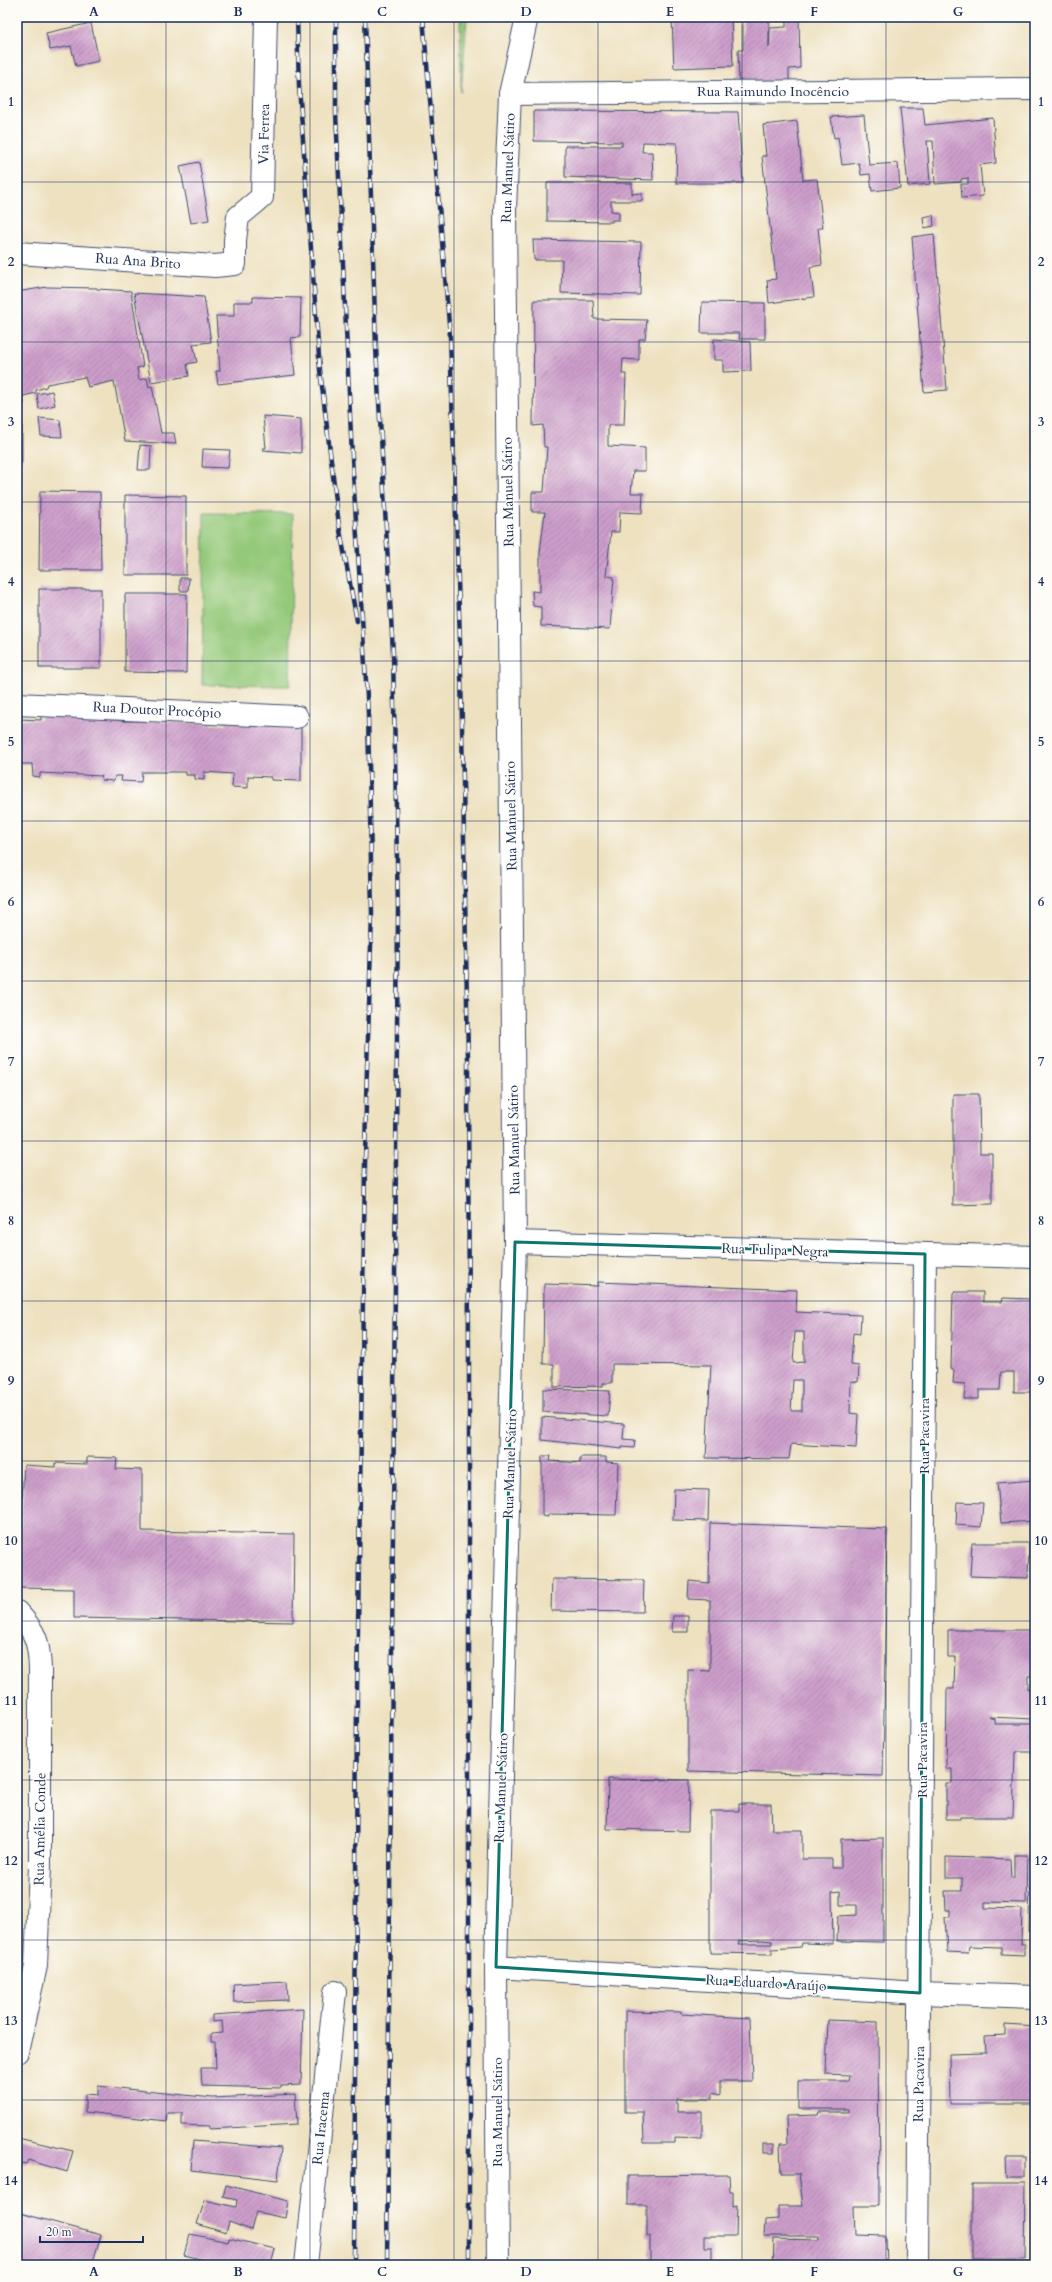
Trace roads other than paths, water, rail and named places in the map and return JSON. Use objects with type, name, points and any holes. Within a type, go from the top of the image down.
[{"type":"street","name":"Via Ferrea","points":[[235,240],[238,217],[262,197],[266,17]]},
{"type":"street","name":"Rua Manuel Sátiro","points":[[498,2265],[496,1967],[516,1242],[505,210],[510,94],[527,17]]},
{"type":"street","name":"Rua Raimundo Inocêncio","points":[[510,94],[1035,89]]},
{"type":"street","name":"Rua Ana Brito","points":[[17,253],[215,266],[235,264],[235,240]]},
{"type":"street","name":"Rua Doutor Procópio","points":[[17,704],[296,717]]},
{"type":"street","name":"Rua Tulipa Negra","points":[[516,1242],[1035,1258]]},
{"type":"street","name":"Rua Pacavira","points":[[917,2265],[925,1254]]},
{"type":"street","name":"Rua Amélia Conde","points":[[17,1612],[32,1627],[39,1646],[40,1866],[36,1966],[17,2052]]},
{"type":"street","name":"Rua Eduardo Araújo","points":[[496,1967],[920,1992],[1035,1997]]},
{"type":"street","name":"Rua Iracema","points":[[306,2265],[336,1992]]},
{"type":"railway","points":[[297,17],[299,86],[320,370],[339,525],[357,621]]},
{"type":"railway","points":[[336,17],[336,113],[352,457],[368,713],[372,914],[366,1100],[357,1693],[354,2265]]},
{"type":"railway","points":[[365,17],[376,347],[393,653],[398,911],[387,2265]]},
{"type":"railway","points":[[423,17],[450,336],[461,671],[468,1059],[469,2265]]}]
